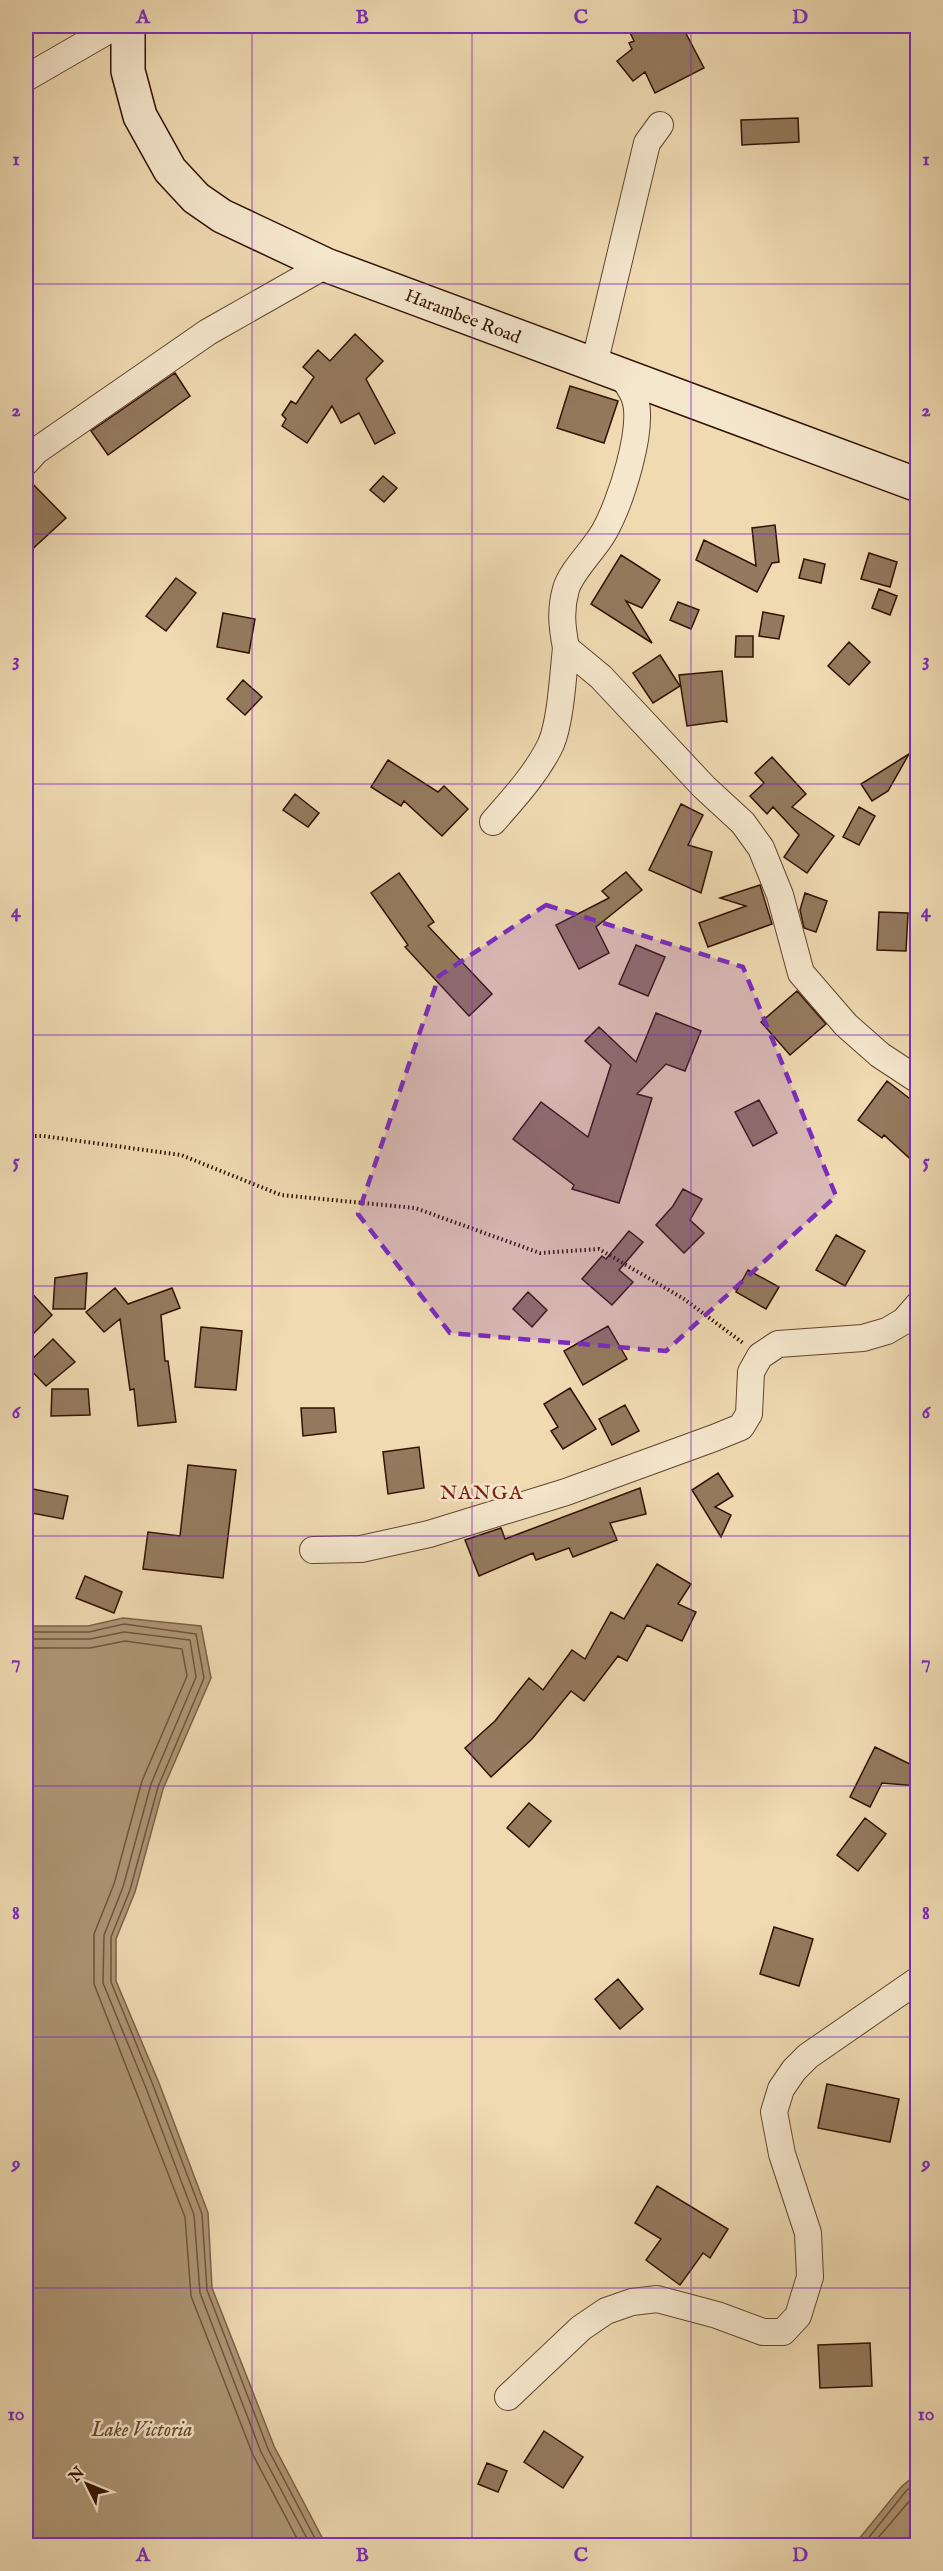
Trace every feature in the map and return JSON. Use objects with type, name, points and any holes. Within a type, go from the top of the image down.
[{"type":"main road","name":"Harambee Road","points":[[128,26],[128,71],[140,116],[170,170],[196,198],[222,216],[326,265],[918,485]]},
{"type":"street","points":[[26,78],[116,26]]},
{"type":"street","points":[[493,822],[530,778],[551,743],[560,702],[566,648],[560,614],[567,586],[603,533],[621,496],[636,421],[635,397],[608,371],[647,143],[660,125]]},
{"type":"street","points":[[26,462],[36,451],[208,332],[326,265]]},
{"type":"street","points":[[566,648],[601,677],[704,787],[743,823],[761,848],[780,895],[801,973],[846,1025],[880,1055],[918,1080]]},
{"type":"street","points":[[313,1550],[361,1549],[429,1534],[566,1492],[741,1427],[749,1414],[751,1372],[760,1356],[778,1344],[862,1338],[887,1331],[904,1321],[918,1305]]},
{"type":"street","points":[[508,2397],[581,2328],[606,2311],[632,2302],[657,2299],[717,2315],[763,2332],[783,2332],[798,2316],[810,2277],[808,2233],[782,2154],[774,2112],[781,2089],[794,2070],[808,2056],[918,1980]]},
{"type":"path","points":[[26,1136],[43,1136],[181,1155],[281,1196],[415,1208],[540,1253],[599,1250],[684,1299],[760,1356]]},
{"type":"highlighted area","points":[[546,905],[743,967],[836,1196],[666,1351],[450,1333],[358,1214],[439,976]]},
{"type":"water","name":"Lake Victoria","points":[[123,1618],[201,1626],[211,1678],[163,1789],[135,1892],[116,1939],[116,1981],[159,2083],[208,2213],[212,2288],[274,2446],[326,2545],[26,2545],[26,1626],[88,1626]]},
{"type":"water","points":[[917,2474],[917,2545],[854,2545],[902,2486]]},
{"type":"building","points":[[627,26],[682,26],[704,68],[655,93],[645,72],[633,81],[617,61],[632,49],[629,43],[634,41]]},
{"type":"building","points":[[798,118],[799,142],[742,145],[741,120]]},
{"type":"building","points":[[355,334],[383,361],[366,379],[395,433],[375,444],[359,413],[341,423],[332,406],[307,443],[282,426],[286,419],[282,415],[291,401],[296,404],[314,377],[303,367],[318,350],[330,361]]},
{"type":"building","points":[[175,373],[190,396],[108,455],[91,431]]},
{"type":"building","points":[[570,386],[618,401],[604,443],[557,428]]},
{"type":"building","points":[[383,476],[397,488],[384,502],[370,490]]},
{"type":"building","points":[[26,477],[66,518],[26,555]]},
{"type":"building","points":[[775,525],[779,562],[772,563],[757,592],[696,560],[704,540],[756,566],[752,528]]},
{"type":"building","points":[[869,553],[897,562],[890,587],[861,579]]},
{"type":"building","points":[[621,555],[660,580],[642,608],[626,601],[652,643],[591,604]]},
{"type":"building","points":[[804,559],[825,564],[821,583],[799,578]]},
{"type":"building","points":[[176,578],[196,593],[166,631],[146,616]]},
{"type":"building","points":[[879,589],[897,596],[890,615],[872,608]]},
{"type":"building","points":[[678,602],[699,610],[691,629],[670,620]]},
{"type":"building","points":[[763,612],[784,616],[779,639],[759,636]]},
{"type":"building","points":[[223,613],[255,619],[249,653],[217,647]]},
{"type":"building","points":[[736,636],[753,636],[753,657],[735,657]]},
{"type":"building","points":[[849,642],[870,662],[849,685],[828,666]]},
{"type":"building","points":[[660,655],[680,686],[653,703],[633,673]]},
{"type":"building","points":[[722,671],[727,722],[687,726],[679,675]]},
{"type":"building","points":[[243,680],[262,697],[245,715],[227,699]]},
{"type":"building","points":[[909,754],[888,791],[872,801],[861,784]]},
{"type":"building","points":[[772,757],[806,794],[792,807],[834,836],[807,873],[784,857],[799,835],[773,807],[767,814],[750,796],[764,783],[755,773]]},
{"type":"building","points":[[388,760],[438,792],[444,786],[468,809],[442,836],[404,801],[401,806],[371,787]]},
{"type":"building","points":[[295,794],[319,813],[308,827],[283,810]]},
{"type":"building","points":[[681,804],[703,815],[688,845],[712,852],[701,893],[649,870]]},
{"type":"building","points":[[859,807],[875,816],[859,845],[843,837]]},
{"type":"building","points":[[626,872],[642,890],[596,927],[609,953],[579,969],[556,925],[609,898],[602,891]]},
{"type":"building","points":[[399,873],[434,922],[428,926],[492,994],[469,1016],[405,947],[408,945],[371,893]]},
{"type":"building","points":[[760,885],[772,924],[708,947],[699,923],[746,906],[720,898]]},
{"type":"building","points":[[805,893],[827,901],[816,932],[804,928],[800,910]]},
{"type":"building","points":[[879,912],[908,913],[906,951],[877,950]]},
{"type":"building","points":[[636,945],[665,957],[648,996],[619,984]]},
{"type":"building","points":[[797,991],[826,1024],[790,1055],[761,1022]]},
{"type":"building","points":[[656,1013],[701,1031],[685,1071],[666,1064],[637,1094],[652,1098],[619,1203],[572,1189],[574,1185],[513,1139],[541,1102],[588,1137],[611,1065],[585,1041],[599,1027],[636,1062]]},
{"type":"building","points":[[887,1081],[918,1105],[918,1166],[884,1135],[882,1138],[858,1120]]},
{"type":"building","points":[[759,1100],[777,1133],[753,1146],[735,1112]]},
{"type":"building","points":[[683,1189],[702,1199],[690,1220],[704,1233],[684,1253],[656,1225],[673,1206]]},
{"type":"building","points":[[629,1231],[643,1242],[619,1270],[633,1282],[612,1305],[582,1279],[602,1256],[606,1259]]},
{"type":"building","points":[[836,1235],[865,1251],[845,1286],[816,1270]]},
{"type":"building","points":[[748,1270],[779,1287],[766,1309],[736,1292]]},
{"type":"building","points":[[87,1273],[85,1309],[53,1309],[55,1278]]},
{"type":"building","points":[[26,1287],[52,1315],[26,1341]]},
{"type":"building","points":[[115,1288],[128,1304],[172,1288],[180,1308],[161,1315],[165,1361],[168,1361],[176,1422],[138,1426],[134,1389],[130,1390],[120,1319],[104,1332],[86,1312]]},
{"type":"building","points":[[528,1292],[547,1310],[532,1327],[513,1309]]},
{"type":"building","points":[[608,1326],[627,1359],[583,1385],[564,1351]]},
{"type":"building","points":[[201,1327],[242,1331],[236,1390],[195,1387]]},
{"type":"building","points":[[53,1339],[75,1362],[46,1386],[26,1365]]},
{"type":"building","points":[[570,1388],[596,1429],[563,1449],[551,1431],[558,1427],[544,1404]]},
{"type":"building","points":[[52,1389],[88,1389],[90,1415],[51,1416]]},
{"type":"building","points":[[625,1405],[639,1431],[612,1445],[599,1419]]},
{"type":"building","points":[[301,1408],[334,1408],[336,1432],[303,1436]]},
{"type":"building","points":[[419,1447],[424,1488],[388,1494],[383,1452]]},
{"type":"building","points":[[188,1465],[236,1470],[223,1578],[143,1569],[148,1532],[180,1536]]},
{"type":"building","points":[[718,1473],[733,1496],[715,1507],[731,1515],[721,1537],[692,1490]]},
{"type":"building","points":[[28,1488],[68,1496],[63,1519],[26,1512]]},
{"type":"building","points":[[640,1488],[646,1514],[610,1523],[617,1540],[573,1557],[569,1548],[536,1560],[533,1553],[479,1576],[465,1540],[501,1528],[505,1539]]},
{"type":"building","points":[[657,1564],[691,1584],[678,1604],[696,1612],[682,1641],[647,1625],[627,1661],[618,1656],[584,1701],[571,1691],[532,1739],[491,1777],[465,1748],[495,1721],[529,1678],[543,1690],[572,1650],[585,1659],[611,1612],[624,1619]]},
{"type":"building","points":[[85,1576],[122,1592],[114,1613],[76,1598]]},
{"type":"building","points":[[875,1747],[918,1768],[918,1786],[882,1783],[870,1807],[850,1797]]},
{"type":"building","points":[[529,1803],[551,1821],[529,1847],[507,1828]]},
{"type":"building","points":[[865,1818],[886,1834],[858,1871],[837,1855]]},
{"type":"building","points":[[774,1927],[813,1939],[799,1986],[760,1974]]},
{"type":"building","points":[[618,1979],[643,2009],[620,2029],[595,1999]]},
{"type":"building","points":[[827,2084],[899,2099],[890,2142],[818,2128]]},
{"type":"building","points":[[657,2186],[728,2229],[710,2258],[703,2253],[680,2285],[646,2260],[661,2239],[635,2223]]},
{"type":"building","points":[[870,2343],[872,2386],[820,2388],[818,2345]]},
{"type":"building","points":[[544,2431],[583,2457],[563,2488],[524,2462]]},
{"type":"building","points":[[487,2463],[507,2471],[498,2492],[478,2484]]},
{"type":"district","name":"NANGA","points":[[482,1492]]}]
